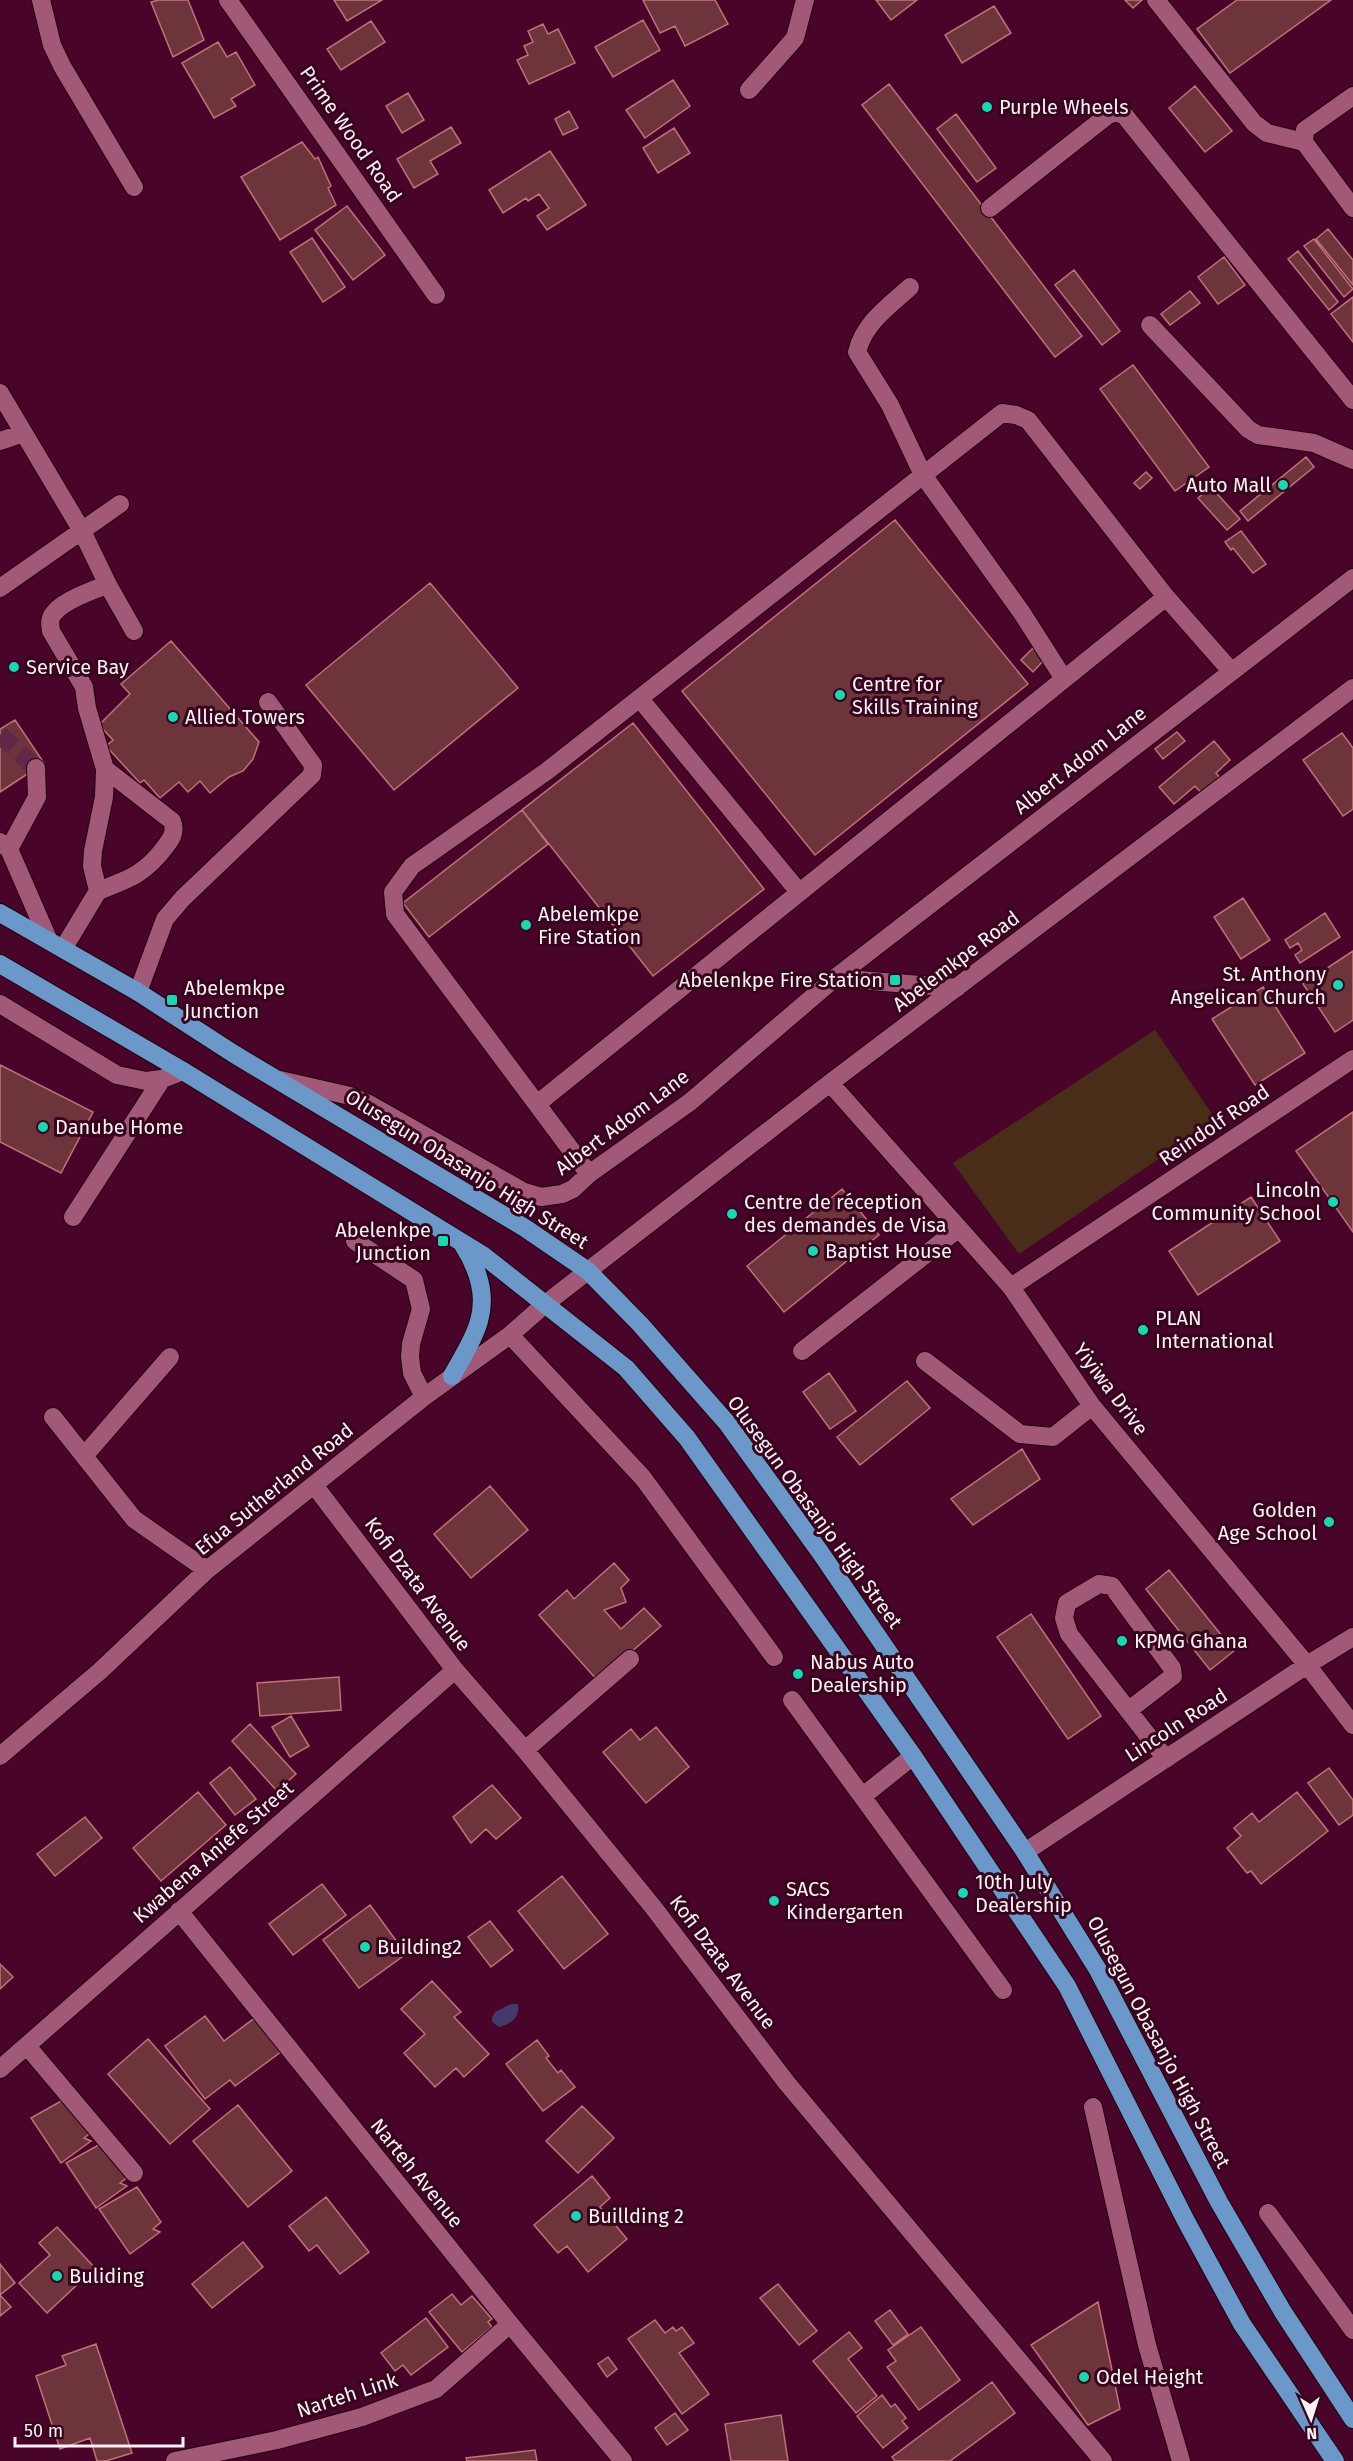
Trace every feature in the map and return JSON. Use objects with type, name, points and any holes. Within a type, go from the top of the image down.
[{"type":"main road","name":"Olusegun Obasanjo High Street","points":[[0,913],[138,992],[525,1228],[588,1271],[640,1324],[727,1423],[820,1552],[1025,1852],[1098,1970],[1219,2202],[1283,2312],[1353,2419]]},
{"type":"main road","points":[[0,964],[183,1071],[484,1256],[626,1368],[687,1438],[913,1756],[1067,1986],[1186,2221],[1242,2324],[1335,2461]]},
{"type":"main road","points":[[452,1376],[479,1321],[480,1313],[477,1268],[462,1243]]},
{"type":"street","points":[[41,0],[52,45],[62,66],[134,187]]},
{"type":"street","name":"Prime Wood Road","points":[[228,0],[436,295]]},
{"type":"street","points":[[749,90],[795,38],[805,0]]},
{"type":"street","points":[[1156,0],[1254,123],[1267,133],[1304,142],[1353,208]]},
{"type":"street","points":[[1304,142],[1305,130],[1353,96]]},
{"type":"street","points":[[990,208],[1108,115],[1117,112],[1125,116],[1353,400]]},
{"type":"street","points":[[910,286],[875,319],[861,338],[857,351],[890,405],[923,475],[1022,613],[1064,679]]},
{"type":"street","points":[[1150,325],[1248,429],[1258,435],[1314,443],[1353,460]]},
{"type":"street","points":[[0,393],[82,531],[108,585],[134,631]]},
{"type":"street","points":[[589,1174],[395,914],[393,892],[412,866],[547,771],[1002,413],[1028,420],[1166,597],[1230,672]]},
{"type":"street","points":[[0,441],[24,433]]},
{"type":"street","points":[[0,588],[120,504]]},
{"type":"street","name":"Albert Adom Lane","points":[[280,1080],[350,1096],[369,1104],[524,1192],[541,1197],[562,1194],[573,1189],[589,1174],[690,1102],[835,978],[1353,578]]},
{"type":"street","points":[[98,891],[93,866],[93,851],[104,797],[105,769],[87,708],[84,687],[51,631],[50,620],[54,612],[89,590],[108,585]]},
{"type":"street","points":[[537,1104],[1166,597]]},
{"type":"street","name":"Abelemkpe Road","points":[[588,1271],[831,1083],[1353,688]]},
{"type":"street","points":[[640,699],[799,892]]},
{"type":"street","points":[[138,992],[165,919],[183,898],[312,775],[313,765],[268,702]]},
{"type":"street","points":[[36,768],[37,797],[5,845],[56,945],[98,891],[137,875],[151,865],[173,837],[175,828],[172,821],[105,769]]},
{"type":"street","points":[[835,978],[957,988]]},
{"type":"street","points":[[0,1004],[117,1075],[146,1081],[162,1079],[183,1071]]},
{"type":"street","name":"Reindolf Road","points":[[1011,1287],[1353,1059]]},
{"type":"street","points":[[74,1217],[162,1079]]},
{"type":"street","name":"Yiyiwa Drive","points":[[831,1083],[1011,1287],[1092,1406],[1307,1665],[1353,1725]]},
{"type":"street","points":[[802,1352],[958,1229]]},
{"type":"street","points":[[355,1241],[414,1280],[421,1309],[411,1344],[410,1357],[412,1373],[424,1397]]},
{"type":"street","name":"Efua Sutherland Road","points":[[0,1756],[100,1671],[207,1570],[424,1397],[510,1335],[588,1271]]},
{"type":"street","points":[[510,1335],[643,1478],[774,1657]]},
{"type":"street","points":[[84,1456],[170,1357]]},
{"type":"street","points":[[925,1361],[1020,1434],[1053,1437],[1092,1406]]},
{"type":"street","points":[[53,1417],[134,1519],[207,1570]]},
{"type":"street","name":"Kofi Dzata Avenue","points":[[314,1485],[455,1670],[525,1750],[653,1907],[786,2082],[1103,2461]]},
{"type":"street","points":[[1129,1710],[1166,1683],[1173,1676],[1172,1668],[1112,1586],[1099,1584],[1067,1603],[1064,1618],[1069,1635],[1166,1759]]},
{"type":"street","name":"Lincoln Road","points":[[1025,1852],[1307,1665],[1353,1637]]},
{"type":"street","points":[[525,1750],[630,1659]]},
{"type":"street","name":"Kwabena Aniefe Street","points":[[0,2068],[455,1670]]},
{"type":"street","points":[[792,1700],[1004,1990]]},
{"type":"street","points":[[863,1796],[913,1756]]},
{"type":"street","name":"Narteh Avenue","points":[[179,1911],[510,2324],[623,2461]]},
{"type":"street","points":[[27,2046],[134,2173]]},
{"type":"street","points":[[1092,2107],[1147,2345],[1181,2461]]},
{"type":"street","points":[[1268,2213],[1353,2330]]},
{"type":"street","name":"Narteh Link","points":[[175,2461],[277,2440],[362,2417],[436,2388],[510,2324]]},
{"type":"shaded area","points":[[1155,1030],[1216,1120],[1019,1254],[953,1163]]},
{"type":"shaded area","points":[[511,2004],[518,2004],[518,2013],[514,2020],[499,2027],[492,2022],[495,2012]]},
{"type":"building","points":[[188,0],[204,40],[173,57],[151,2]]},
{"type":"building","points":[[334,0],[382,0],[347,21]]},
{"type":"building","points":[[643,0],[715,0],[728,24],[685,46],[675,26],[660,33]]},
{"type":"building","points":[[876,0],[917,0],[891,20]]},
{"type":"building","points":[[1125,0],[1142,0],[1133,8]]},
{"type":"building","points":[[1237,0],[1331,0],[1230,73],[1197,29]]},
{"type":"building","points":[[994,6],[1011,33],[962,63],[945,35]]},
{"type":"building","points":[[643,20],[660,50],[613,77],[595,47]]},
{"type":"building","points":[[371,21],[385,42],[341,70],[327,49]]},
{"type":"building","points":[[543,24],[548,34],[558,29],[575,63],[529,84],[517,60],[528,55],[524,46],[533,42],[528,31]]},
{"type":"building","points":[[218,42],[227,57],[236,52],[255,85],[231,99],[236,106],[214,118],[182,63]]},
{"type":"building","points":[[673,80],[690,106],[645,138],[626,110]]},
{"type":"building","points":[[889,84],[1082,336],[1055,357],[862,105]]},
{"type":"building","points":[[1195,86],[1232,131],[1205,152],[1169,108]]},
{"type":"building","points":[[408,93],[424,120],[402,133],[386,106]]},
{"type":"building","points":[[569,111],[578,128],[563,135],[555,119]]},
{"type":"building","points":[[956,114],[996,168],[977,182],[937,129]]},
{"type":"building","points":[[451,127],[461,143],[430,161],[438,174],[414,188],[397,159]]},
{"type":"building","points":[[674,128],[690,153],[658,173],[643,148]]},
{"type":"building","points":[[302,142],[315,159],[318,157],[331,186],[328,188],[336,205],[280,240],[241,177]]},
{"type":"building","points":[[550,151],[586,205],[547,230],[537,216],[549,208],[539,194],[528,201],[526,198],[503,213],[489,190]]},
{"type":"building","points":[[347,206],[385,255],[353,280],[315,230]]},
{"type":"building","points":[[1328,229],[1353,260],[1353,285],[1316,239]]},
{"type":"building","points":[[312,238],[345,287],[323,302],[290,252]]},
{"type":"building","points":[[1314,239],[1353,289],[1344,297],[1304,246]]},
{"type":"building","points":[[1298,251],[1338,302],[1329,310],[1288,259]]},
{"type":"building","points":[[1224,257],[1245,285],[1218,304],[1198,277]]},
{"type":"building","points":[[1074,270],[1120,331],[1102,345],[1055,285]]},
{"type":"building","points":[[1190,291],[1200,303],[1170,325],[1161,314]]},
{"type":"building","points":[[1353,297],[1353,342],[1331,314]]},
{"type":"building","points":[[1133,365],[1209,467],[1175,491],[1100,389]]},
{"type":"building","points":[[1306,457],[1314,467],[1248,521],[1240,511]]},
{"type":"building","points":[[1146,472],[1152,478],[1140,489],[1134,483]]},
{"type":"building","points":[[1211,487],[1240,519],[1227,530],[1198,498]]},
{"type":"building","points":[[895,520],[1028,684],[815,855],[682,691]]},
{"type":"building","points":[[1241,531],[1266,564],[1253,573],[1233,548],[1231,550],[1225,542]]},
{"type":"building","points":[[430,583],[518,688],[394,790],[306,685]]},
{"type":"building","name":"Allied Towers","points":[[171,641],[259,742],[253,759],[243,771],[229,777],[210,793],[200,781],[188,792],[179,782],[160,798],[144,780],[140,783],[106,746],[113,740],[99,725],[130,694],[121,684]]},
{"type":"building","points":[[1033,648],[1044,660],[1033,672],[1021,660]]},
{"type":"building","points":[[15,720],[44,763],[0,792],[0,729]]},
{"type":"building","points":[[633,723],[764,889],[653,976],[522,810]]},
{"type":"building","points":[[1177,732],[1185,741],[1163,759],[1155,749]]},
{"type":"building","points":[[1342,733],[1353,748],[1353,809],[1343,816],[1303,760]]},
{"type":"building","points":[[1214,741],[1230,760],[1216,773],[1221,779],[1203,795],[1195,786],[1174,804],[1159,787]]},
{"type":"building","points":[[522,810],[548,844],[429,937],[403,903]]},
{"type":"building","points":[[1243,898],[1270,940],[1241,959],[1214,917]]},
{"type":"building","points":[[1325,913],[1340,937],[1300,963],[1295,955],[1302,950],[1298,943],[1290,948],[1285,940]]},
{"type":"building","points":[[1353,951],[1353,1020],[1335,1032],[1303,984]]},
{"type":"building","points":[[1263,987],[1305,1053],[1255,1085],[1212,1019]]},
{"type":"building","name":"Danube Home","points":[[0,1065],[93,1112],[61,1173],[0,1142]]},
{"type":"building","points":[[1353,1112],[1353,1232],[1296,1151]]},
{"type":"building","name":"Baptist House","points":[[842,1189],[879,1235],[784,1312],[747,1266]]},
{"type":"building","points":[[1251,1197],[1280,1241],[1198,1295],[1169,1251]]},
{"type":"building","points":[[829,1373],[856,1411],[830,1429],[803,1392]]},
{"type":"building","points":[[907,1381],[930,1408],[860,1465],[837,1437]]},
{"type":"building","points":[[1022,1449],[1040,1479],[973,1525],[951,1499]]},
{"type":"building","points":[[490,1486],[528,1530],[471,1578],[434,1534]]},
{"type":"building","points":[[614,1563],[629,1580],[621,1588],[626,1602],[604,1610],[621,1629],[644,1608],[661,1626],[598,1681],[539,1615],[567,1590],[574,1599]]},
{"type":"building","points":[[1169,1570],[1234,1651],[1210,1670],[1146,1589]]},
{"type":"building","points":[[1031,1614],[1101,1716],[1068,1739],[997,1637]]},
{"type":"building","points":[[339,1677],[341,1710],[260,1716],[257,1683]]},
{"type":"building","points":[[291,1716],[309,1746],[290,1757],[272,1727]]},
{"type":"building","points":[[250,1724],[296,1774],[277,1791],[232,1741]]},
{"type":"building","points":[[656,1727],[689,1767],[646,1803],[603,1752],[631,1729],[640,1740]]},
{"type":"building","points":[[230,1767],[256,1799],[235,1815],[210,1783]]},
{"type":"building","points":[[1329,1768],[1353,1800],[1353,1815],[1339,1825],[1308,1783]]},
{"type":"building","points":[[492,1785],[521,1818],[496,1839],[486,1829],[471,1843],[453,1817]]},
{"type":"building","points":[[198,1792],[226,1825],[161,1881],[133,1848]]},
{"type":"building","points":[[1297,1792],[1328,1831],[1261,1884],[1251,1871],[1247,1873],[1227,1848],[1241,1836],[1234,1828],[1252,1813],[1259,1822]]},
{"type":"building","points":[[85,1817],[102,1838],[55,1876],[37,1854]]},
{"type":"building","points":[[562,1876],[608,1934],[564,1969],[518,1911]]},
{"type":"building","points":[[322,1884],[346,1915],[293,1955],[269,1924]]},
{"type":"building","name":"Building2","points":[[370,1905],[406,1954],[359,1988],[323,1940]]},
{"type":"building","points":[[490,1921],[513,1950],[491,1967],[468,1937]]},
{"type":"building","points":[[0,1964],[13,1977],[0,1989]]},
{"type":"building","points":[[432,1981],[461,2012],[454,2017],[489,2054],[464,2077],[456,2068],[435,2087],[404,2053],[425,2034],[401,2009]]},
{"type":"building","points":[[205,2016],[224,2041],[256,2017],[282,2051],[235,2086],[230,2080],[205,2099],[165,2046]]},
{"type":"building","points":[[148,2039],[210,2109],[170,2144],[108,2074]]},
{"type":"building","points":[[537,2040],[549,2056],[546,2058],[558,2073],[561,2070],[575,2087],[543,2111],[506,2064]]},
{"type":"building","points":[[70,2096],[93,2131],[84,2138],[91,2141],[61,2163],[31,2118]]},
{"type":"building","points":[[238,2105],[292,2171],[248,2207],[193,2141]]},
{"type":"building","points":[[582,2106],[614,2138],[578,2173],[546,2141]]},
{"type":"building","points":[[104,2142],[128,2177],[120,2183],[127,2186],[96,2208],[66,2163]]},
{"type":"building","name":"Buillding 2","points":[[592,2176],[610,2198],[600,2207],[627,2239],[588,2272],[567,2246],[558,2253],[534,2225]]},
{"type":"building","points":[[137,2187],[161,2222],[153,2229],[160,2232],[130,2254],[99,2209]]},
{"type":"building","points":[[326,2197],[369,2252],[340,2274],[317,2245],[309,2251],[289,2226]]},
{"type":"building","name":"Buliding","points":[[57,2227],[95,2268],[47,2313],[19,2283],[50,2255],[39,2243]]},
{"type":"building","name":"Buliding","points":[[243,2242],[263,2267],[212,2308],[192,2284]]},
{"type":"building","points":[[0,2264],[15,2283],[0,2295]]},
{"type":"building","points":[[778,2284],[817,2331],[799,2345],[760,2298]]},
{"type":"building","points":[[452,2294],[461,2305],[472,2296],[492,2319],[488,2322],[492,2327],[462,2352],[429,2312]]},
{"type":"building","points":[[0,2295],[11,2307],[0,2316]]},
{"type":"building","name":"Odel Height","points":[[1098,2302],[1120,2409],[1088,2425],[1031,2345]]},
{"type":"building","points":[[890,2310],[908,2334],[893,2345],[875,2321]]},
{"type":"building","points":[[426,2318],[448,2347],[411,2375],[403,2365],[395,2371],[381,2353]]},
{"type":"building","points":[[655,2320],[665,2333],[673,2327],[676,2331],[682,2327],[694,2343],[679,2353],[709,2394],[682,2414],[628,2339]]},
{"type":"building","points":[[921,2327],[960,2380],[919,2410],[887,2367],[896,2361],[888,2350]]},
{"type":"building","points":[[849,2332],[862,2348],[848,2359],[877,2396],[856,2413],[813,2361]]},
{"type":"building","points":[[96,2344],[132,2453],[106,2461],[97,2461],[90,2438],[60,2449],[36,2376],[66,2365],[62,2356]]},
{"type":"building","points":[[608,2357],[617,2369],[607,2377],[598,2364]]},
{"type":"building","points":[[992,2382],[1015,2413],[950,2461],[895,2461],[892,2457]]},
{"type":"building","points":[[882,2395],[891,2407],[895,2404],[906,2418],[902,2421],[908,2428],[883,2448],[857,2416]]},
{"type":"building","points":[[675,2413],[688,2430],[667,2445],[655,2428]]},
{"type":"building","points":[[781,2415],[788,2461],[731,2461],[725,2424]]},
{"type":"building","points":[[535,2450],[537,2461],[467,2461],[466,2458]]},
{"type":"tunnel","points":[[0,735],[36,768]]},
{"type":"place","name":"Purple Wheels","points":[[987,107]]},
{"type":"place","name":"Auto Mall","points":[[1283,485]]},
{"type":"place","name":"Service Bay","points":[[14,667]]},
{"type":"place","name":"Centre for Skills Training","points":[[840,695]]},
{"type":"place","name":"Allied Towers","points":[[173,717]]},
{"type":"place","name":"Abelemkpe Fire Station","points":[[526,925]]},
{"type":"place","name":"Abelenkpe Fire Station","points":[[895,980]]},
{"type":"place","name":"St. Anthony Angelican Church","points":[[1338,985]]},
{"type":"place","name":"Abelemkpe Junction","points":[[172,1000]]},
{"type":"place","name":"Danube Home","points":[[43,1127]]},
{"type":"place","name":"Lincoln Community School","points":[[1333,1202]]},
{"type":"place","name":"Centre de réception des demandes de Visa","points":[[732,1214]]},
{"type":"place","name":"Abelenkpe Junction","points":[[443,1241]]},
{"type":"place","name":"Baptist House","points":[[813,1251]]},
{"type":"place","name":"PLAN International","points":[[1143,1330]]},
{"type":"place","name":"Golden Age School","points":[[1329,1522]]},
{"type":"place","name":"KPMG Ghana","points":[[1122,1641]]},
{"type":"place","name":"Nabus Auto Dealership","points":[[798,1674]]},
{"type":"place","name":"10th July Dealership","points":[[963,1893]]},
{"type":"place","name":"SACS Kindergarten","points":[[774,1901]]},
{"type":"place","name":"Building2","points":[[365,1947]]},
{"type":"place","name":"Buillding 2","points":[[576,2216]]},
{"type":"place","name":"Buliding","points":[[57,2276]]},
{"type":"place","name":"Odel Height","points":[[1084,2377]]}]
